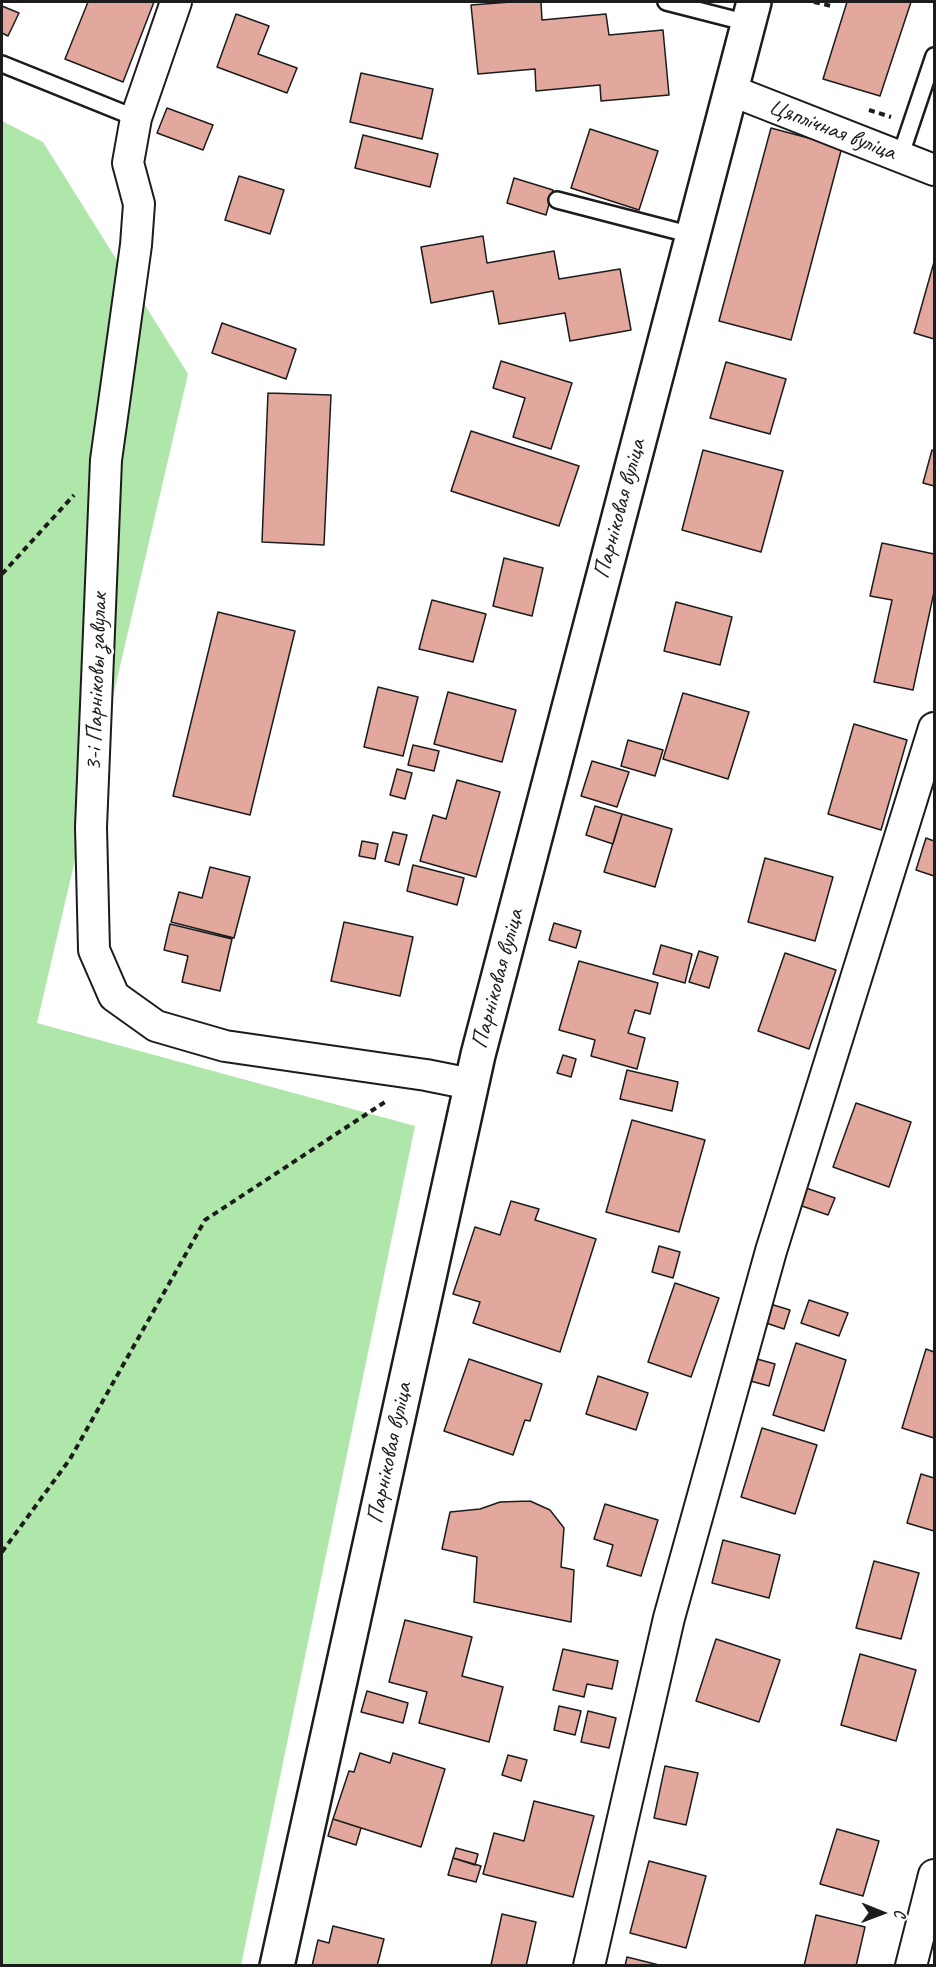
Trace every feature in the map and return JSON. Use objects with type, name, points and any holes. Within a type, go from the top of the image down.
[{"type":"street","name":"3-і Парніковы завулак","points":[[176,2],[136,118],[128,163],[139,204],[136,244],[106,460],[91,827],[94,951],[114,996],[156,1026],[225,1046],[426,1075],[471,1084]]},
{"type":"street","name":"Парніковая вуліца","points":[[277,1965],[471,1084],[751,12]]},
{"type":"street","name":"Цяплічная вуліца","points":[[730,90],[934,170]]},
{"type":"street","points":[[589,1965],[669,1618],[771,1251],[934,728]]},
{"type":"street","points":[[911,1965],[934,1875]]},
{"type":"lane","points":[[666,2],[751,12]]},
{"type":"lane","points":[[900,157],[934,56]]},
{"type":"lane","points":[[2,64],[136,118]]},
{"type":"lane","points":[[557,200],[692,235]]},
{"type":"path","points":[[814,2],[831,6]]},
{"type":"path","points":[[2,574],[106,460]]},
{"type":"path","points":[[2,1552],[70,1459],[205,1220],[426,1075]]},
{"type":"green space","points":[[2,121],[43,142],[188,374],[37,1023],[415,1126],[241,1965],[2,1965]]},
{"type":"building","points":[[88,2],[154,2],[123,82],[65,59]]},
{"type":"building","points":[[541,2],[542,20],[606,14],[609,35],[663,30],[669,95],[601,101],[600,85],[536,91],[535,69],[478,74],[471,5]]},
{"type":"building","points":[[847,2],[911,2],[880,96],[823,79]]},
{"type":"building","points":[[2,6],[19,13],[8,36],[2,33]]},
{"type":"building","points":[[236,14],[269,26],[258,54],[297,68],[287,93],[217,67]]},
{"type":"building","points":[[361,73],[433,89],[422,139],[350,122]]},
{"type":"building","points":[[167,108],[213,125],[203,150],[157,133]]},
{"type":"building","points":[[771,128],[842,147],[791,340],[719,321]]},
{"type":"building","points":[[590,129],[658,151],[639,210],[571,188]]},
{"type":"building","points":[[363,135],[438,154],[430,187],[355,168]]},
{"type":"building","points":[[239,176],[284,190],[270,234],[225,220]]},
{"type":"building","points":[[514,178],[553,190],[546,215],[507,203]]},
{"type":"building","points":[[483,236],[487,263],[554,251],[559,279],[620,269],[631,330],[570,341],[565,313],[499,324],[493,291],[431,303],[421,247]]},
{"type":"building","points":[[934,262],[934,339],[914,333]]},
{"type":"building","points":[[222,323],[296,349],[286,379],[212,353]]},
{"type":"building","points":[[501,361],[572,383],[551,449],[513,437],[525,398],[493,388]]},
{"type":"building","points":[[726,362],[786,379],[770,434],[710,418]]},
{"type":"building","points":[[268,393],[331,395],[324,545],[262,542]]},
{"type":"building","points":[[471,431],[579,466],[559,526],[451,491]]},
{"type":"building","points":[[703,450],[783,471],[761,552],[682,530]]},
{"type":"building","points":[[932,450],[934,451],[934,486],[923,483]]},
{"type":"building","points":[[882,543],[934,554],[934,592],[913,690],[874,682],[892,600],[870,596]]},
{"type":"building","points":[[504,558],[543,568],[532,616],[493,606]]},
{"type":"building","points":[[432,600],[486,614],[473,662],[419,649]]},
{"type":"building","points":[[676,602],[732,617],[720,665],[664,651]]},
{"type":"building","points":[[218,612],[295,631],[250,815],[173,796]]},
{"type":"building","points":[[378,687],[418,697],[403,756],[364,747]]},
{"type":"building","points":[[448,692],[516,710],[502,762],[434,744]]},
{"type":"building","points":[[683,693],[749,712],[728,779],[663,759]]},
{"type":"building","points":[[854,724],[907,740],[881,830],[828,814]]},
{"type":"building","points":[[628,740],[663,750],[655,776],[621,766]]},
{"type":"building","points":[[413,745],[439,751],[434,771],[408,765]]},
{"type":"building","points":[[592,761],[629,772],[617,807],[581,796]]},
{"type":"building","points":[[397,769],[412,773],[405,799],[390,795]]},
{"type":"building","points":[[457,780],[500,792],[476,877],[420,861],[433,815],[446,819]]},
{"type":"building","points":[[595,806],[622,814],[613,844],[586,835]]},
{"type":"building","points":[[622,814],[672,829],[655,887],[604,872]]},
{"type":"building","points":[[393,832],[407,835],[399,865],[385,861]]},
{"type":"building","points":[[926,838],[934,841],[934,876],[916,870]]},
{"type":"building","points":[[362,841],[378,844],[375,859],[359,856]]},
{"type":"building","points":[[765,858],[833,877],[815,941],[748,922]]},
{"type":"building","points":[[413,865],[464,878],[457,905],[407,891]]},
{"type":"building","points":[[210,867],[250,877],[234,938],[171,922],[179,892],[202,898]]},
{"type":"building","points":[[344,922],[413,937],[400,996],[331,981]]},
{"type":"building","points":[[554,923],[581,931],[576,948],[549,940]]},
{"type":"building","points":[[170,924],[232,939],[220,991],[182,982],[188,956],[164,950]]},
{"type":"building","points":[[661,945],[692,954],[685,983],[653,974]]},
{"type":"building","points":[[699,951],[718,957],[709,988],[689,982]]},
{"type":"building","points":[[785,953],[836,970],[809,1049],[758,1031]]},
{"type":"building","points":[[579,961],[658,983],[650,1014],[635,1010],[628,1033],[645,1038],[637,1069],[591,1056],[595,1040],[559,1030]]},
{"type":"building","points":[[563,1055],[576,1059],[571,1077],[557,1073]]},
{"type":"building","points":[[627,1070],[678,1082],[672,1111],[620,1099]]},
{"type":"building","points":[[856,1103],[911,1122],[889,1187],[833,1167]]},
{"type":"building","points":[[632,1120],[705,1140],[679,1232],[606,1212]]},
{"type":"building","points":[[806,1188],[835,1198],[828,1215],[799,1205]]},
{"type":"building","points":[[511,1201],[539,1209],[535,1220],[596,1239],[560,1352],[473,1323],[480,1302],[453,1294],[475,1227],[500,1235]]},
{"type":"building","points":[[659,1246],[680,1252],[673,1278],[652,1272]]},
{"type":"building","points":[[675,1283],[719,1298],[691,1377],[648,1362]]},
{"type":"building","points":[[809,1300],[848,1313],[839,1336],[801,1323]]},
{"type":"building","points":[[767,1303],[790,1310],[784,1329],[760,1321]]},
{"type":"building","points":[[796,1343],[846,1360],[824,1431],[773,1415]]},
{"type":"building","points":[[926,1349],[934,1352],[934,1438],[902,1428]]},
{"type":"building","points":[[750,1357],[775,1364],[769,1386],[743,1379]]},
{"type":"building","points":[[469,1359],[542,1384],[530,1421],[525,1420],[513,1455],[444,1431]]},
{"type":"building","points":[[598,1376],[648,1393],[636,1430],[586,1414]]},
{"type":"building","points":[[762,1428],[817,1445],[795,1514],[741,1497]]},
{"type":"building","points":[[921,1474],[934,1478],[934,1531],[907,1523]]},
{"type":"building","points":[[530,1501],[550,1510],[564,1528],[561,1567],[574,1570],[571,1622],[474,1602],[477,1557],[442,1549],[450,1512],[480,1509],[500,1502]]},
{"type":"building","points":[[605,1504],[658,1520],[641,1576],[607,1566],[613,1545],[594,1539]]},
{"type":"building","points":[[723,1540],[780,1555],[769,1598],[712,1583]]},
{"type":"building","points":[[874,1561],[919,1573],[901,1639],[856,1628]]},
{"type":"building","points":[[405,1620],[472,1637],[462,1676],[503,1687],[489,1742],[419,1723],[427,1692],[389,1682]]},
{"type":"building","points":[[716,1639],[780,1660],[759,1722],[696,1701]]},
{"type":"building","points":[[563,1649],[618,1661],[612,1689],[587,1684],[584,1697],[553,1690]]},
{"type":"building","points":[[860,1654],[916,1670],[896,1741],[841,1725]]},
{"type":"building","points":[[367,1691],[408,1703],[403,1723],[361,1712]]},
{"type":"building","points":[[559,1706],[581,1711],[575,1735],[554,1730]]},
{"type":"building","points":[[588,1711],[616,1718],[609,1748],[581,1742]]},
{"type":"building","points":[[360,1753],[390,1763],[393,1753],[445,1769],[421,1847],[333,1819],[349,1771],[354,1772]]},
{"type":"building","points":[[508,1755],[527,1760],[521,1781],[502,1775]]},
{"type":"building","points":[[665,1766],[698,1773],[686,1825],[654,1818]]},
{"type":"building","points":[[534,1801],[594,1816],[573,1897],[483,1874],[494,1833],[524,1841]]},
{"type":"building","points":[[333,1819],[361,1828],[356,1845],[328,1836]]},
{"type":"building","points":[[837,1829],[879,1841],[863,1896],[820,1884]]},
{"type":"building","points":[[456,1848],[478,1854],[475,1865],[453,1858]]},
{"type":"building","points":[[453,1858],[481,1866],[476,1882],[448,1875]]},
{"type":"building","points":[[649,1861],[706,1876],[686,1948],[630,1933]]},
{"type":"building","points":[[502,1914],[536,1922],[526,1966],[491,1965]]},
{"type":"building","points":[[816,1915],[865,1927],[856,1966],[804,1966]]},
{"type":"building","points":[[333,1926],[384,1939],[377,1966],[312,1966],[318,1940],[329,1943]]},
{"type":"building","points":[[627,1957],[663,1966],[625,1966]]}]
